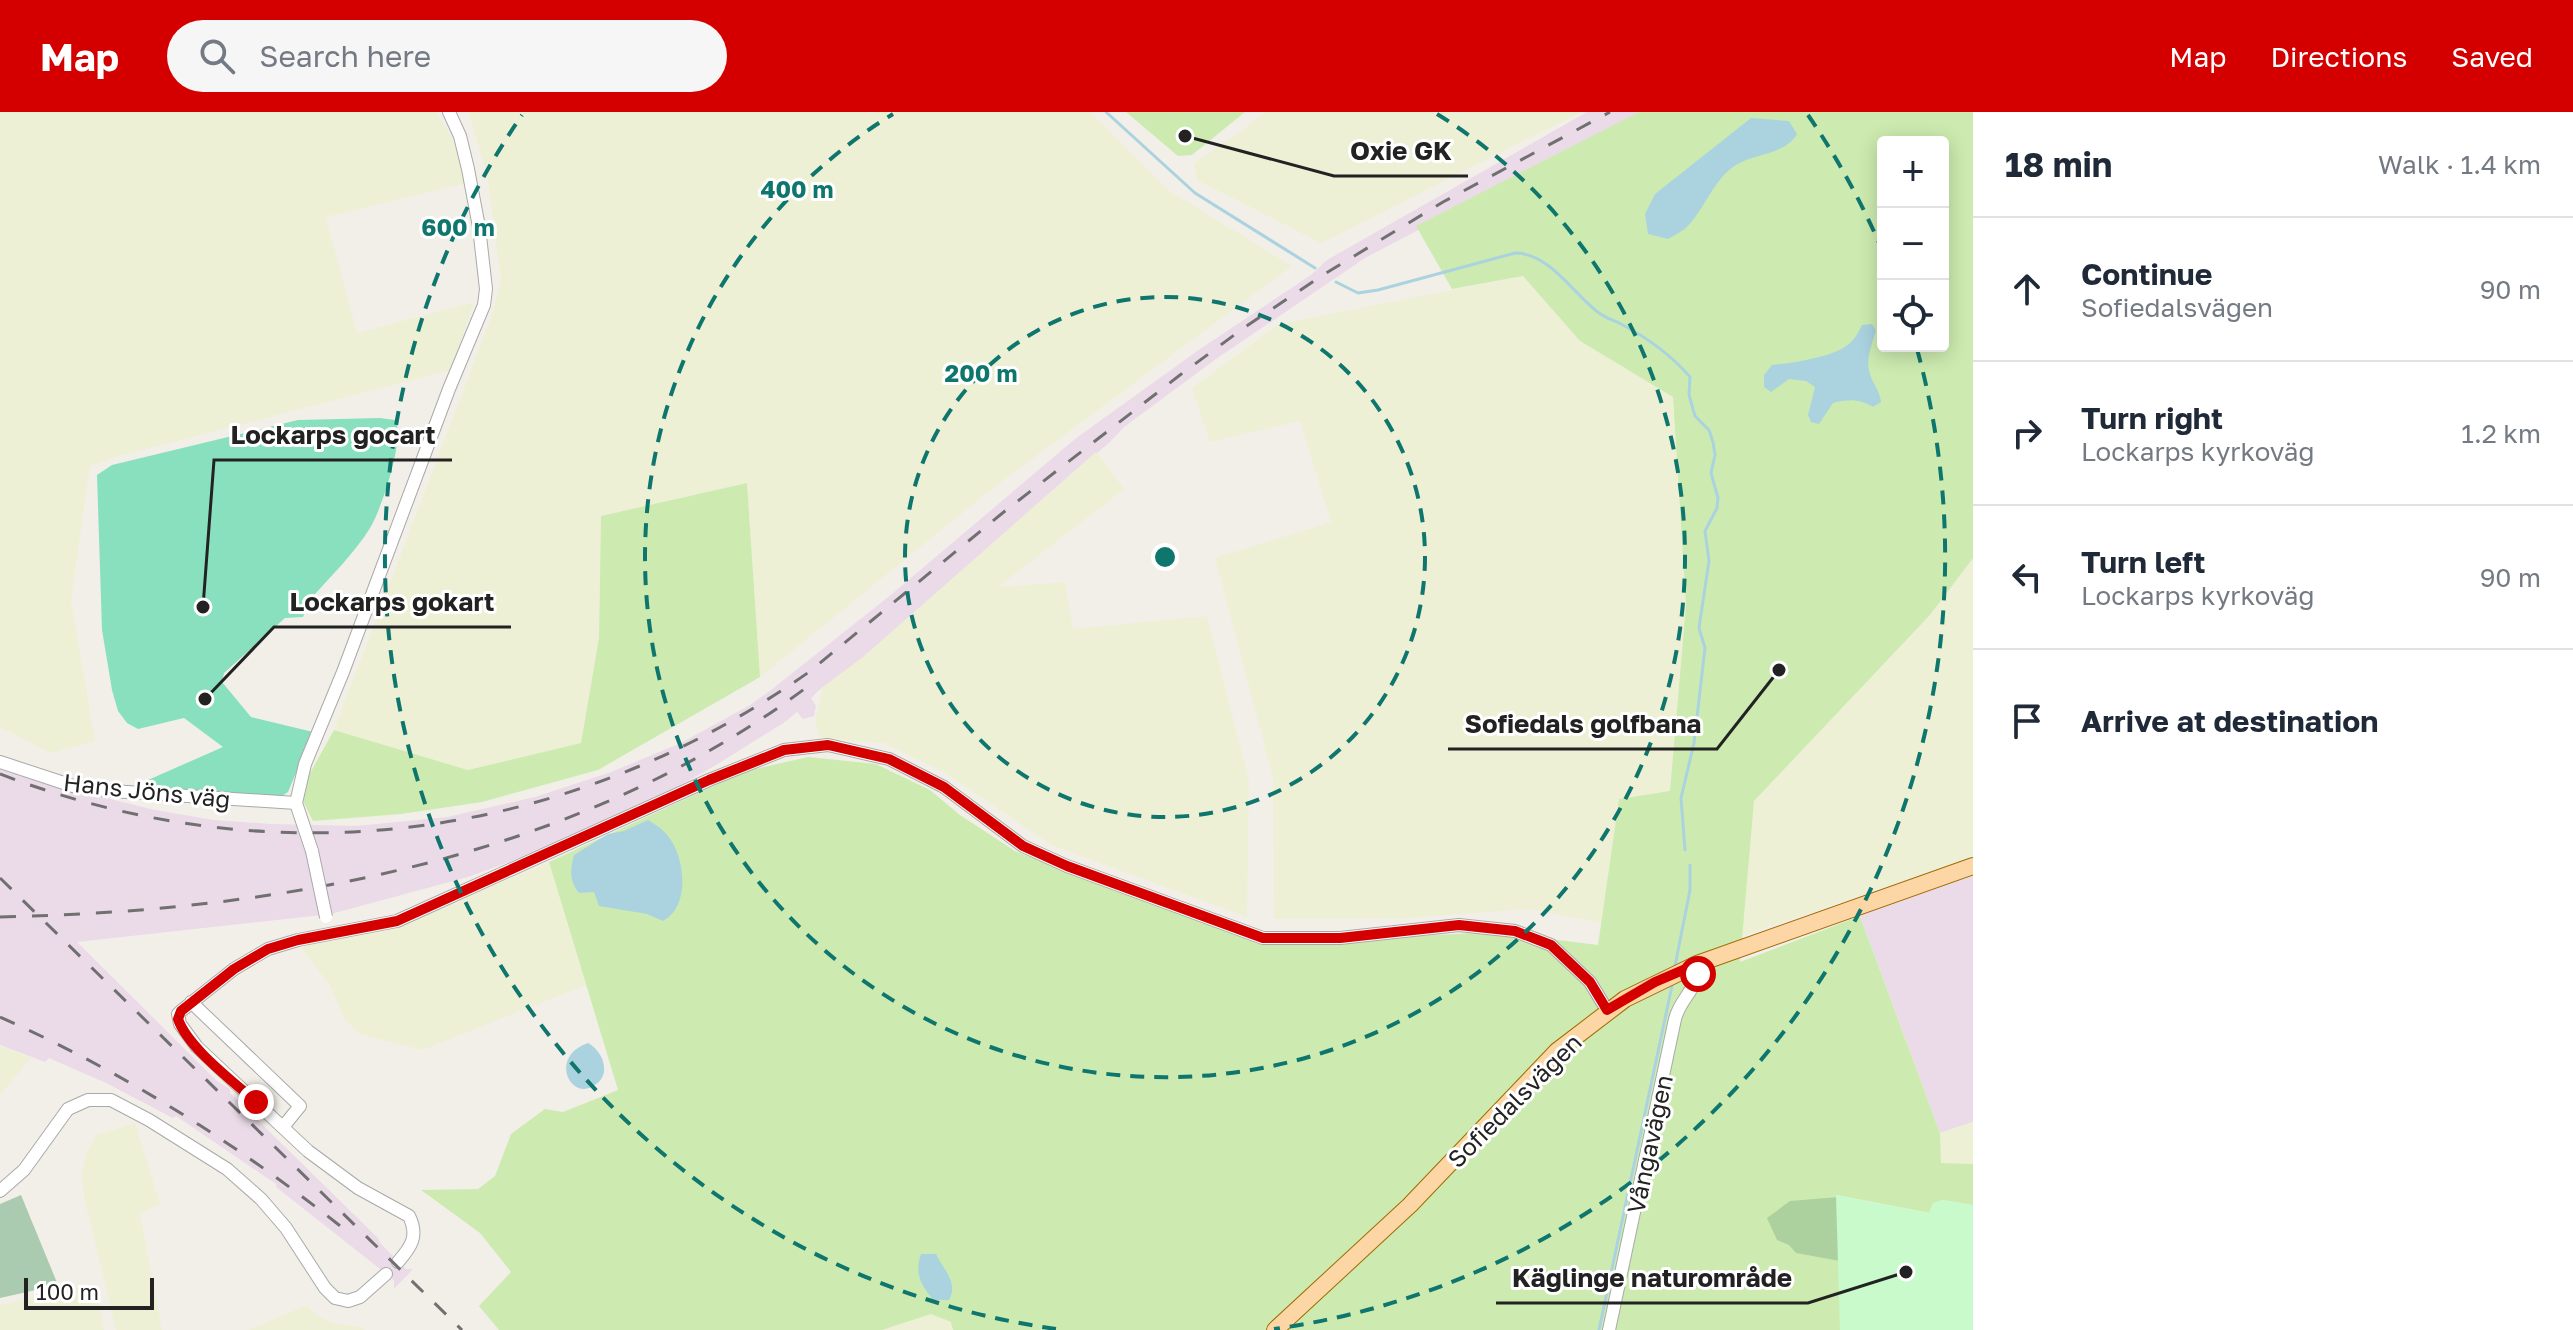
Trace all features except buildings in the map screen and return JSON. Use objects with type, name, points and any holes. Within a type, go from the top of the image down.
[{"type":"main road","name":"Sofiedalsvägen","points":[[1275,1330],[1410,1205],[1557,1051],[1607,1010],[1694,965],[1973,866]]},
{"type":"street","points":[[330,934],[312,851],[296,803],[305,764],[484,305],[486,289],[479,227],[460,136],[449,112]]},
{"type":"street","points":[[398,1262],[413,1241],[414,1229],[409,1216],[336,1173],[283,1127],[197,1047],[183,1030],[178,1014],[234,969],[268,949],[397,921],[784,750],[828,745],[889,759],[944,787],[1023,846],[1263,938],[1340,938],[1459,925],[1515,931],[1551,945],[1590,982],[1607,1010]]},
{"type":"street","name":"Hans Jöns väg","points":[[0,762],[73,786],[99,790],[296,803]]},
{"type":"street","name":"Vångavägen","points":[[1609,1330],[1677,1012],[1698,980],[1694,965]]},
{"type":"street","points":[[191,1002],[300,1106],[283,1127]]},
{"type":"street","points":[[0,1191],[24,1170],[68,1109],[88,1100],[111,1100],[227,1169],[261,1199],[286,1228],[325,1288],[335,1298],[348,1301],[360,1297],[386,1274]]},
{"type":"shaded area","points":[[1587,112],[1643,112],[1365,258],[1216,359],[1124,427],[857,664],[819,690],[811,698],[816,706],[814,716],[803,719],[797,712],[716,765],[649,803],[548,848],[468,877],[331,914],[77,942],[217,1081],[230,1089],[230,1093],[406,1269],[413,1269],[394,1289],[394,1280],[276,1184],[176,1116],[173,1118],[49,1058],[45,1062],[0,1045],[0,766],[50,784],[155,810],[214,820],[356,826],[447,817],[535,797],[611,772],[681,743],[771,690],[892,594],[1075,439],[1200,349],[1311,275],[1327,260]]},
{"type":"shaded area","points":[[1973,857],[1973,1122],[1940,1133],[1854,899]]},
{"type":"green space","points":[[0,112],[437,112],[454,142],[466,183],[326,217],[357,333],[474,302],[451,370],[90,466],[71,601],[95,741],[51,753],[0,727]]},
{"type":"green space","points":[[468,112],[1091,112],[1168,190],[1292,266],[998,484],[760,677],[747,483],[601,516],[599,638],[581,743],[468,770],[334,730],[492,315],[501,280],[487,174]]},
{"type":"green space","points":[[1126,112],[1245,112],[1192,155],[1178,156]]},
{"type":"green space","points":[[1264,112],[1582,112],[1321,243],[1197,180],[1194,163]]},
{"type":"green space","points":[[1639,112],[1973,112],[1973,558],[1930,615],[1754,801],[1740,962],[1860,916],[1940,1133],[1941,1163],[1973,1164],[1973,1205],[1942,1200],[1930,1213],[1836,1195],[1915,1330],[953,1330],[951,1322],[931,1314],[882,1330],[499,1330],[479,1306],[511,1272],[480,1233],[421,1190],[478,1189],[495,1176],[511,1134],[545,1109],[563,1112],[618,1090],[549,862],[746,771],[808,757],[876,764],[930,790],[960,815],[1015,851],[1259,944],[1494,932],[1598,945],[1619,799],[1670,791],[1686,605],[1673,397],[1580,341],[1523,276],[1452,289],[1416,226]]},
{"type":"green space","points":[[1523,276],[1580,341],[1673,397],[1686,605],[1670,792],[1619,799],[1601,923],[1530,909],[1394,919],[1274,919],[1273,778],[1215,558],[1331,522],[1300,421],[1210,442],[1192,388],[1279,324]]},
{"type":"green space","points":[[298,420],[395,420],[397,441],[386,491],[370,528],[341,566],[304,603],[303,617],[285,618],[224,673],[222,682],[251,717],[313,732],[288,792],[282,796],[149,787],[148,780],[223,747],[184,718],[138,729],[127,723],[118,711],[102,630],[97,475],[112,465]]},
{"type":"green space","points":[[1096,452],[1124,489],[998,587],[1065,582],[1073,629],[1207,616],[1249,781],[1247,917],[1051,845],[942,771],[884,743],[819,738],[815,721],[823,687],[863,657]]},
{"type":"green space","points":[[747,483],[760,677],[598,770],[482,802],[401,814],[313,821],[299,793],[334,730],[468,770],[581,743],[599,638],[601,516]]},
{"type":"green space","points":[[1973,558],[1973,857],[1742,936],[1754,801],[1930,615]]},
{"type":"green space","points":[[549,862],[586,985],[422,1050],[359,1034],[344,1019],[330,985],[301,948],[333,937],[395,927]]},
{"type":"green space","points":[[0,1046],[31,1058],[0,1095]]},
{"type":"green space","points":[[1973,1122],[1973,1164],[1941,1164],[1940,1133]]},
{"type":"green space","points":[[135,1123],[160,1204],[140,1214],[162,1330],[116,1330],[84,1197],[82,1175],[86,1153],[96,1135]]},
{"type":"green space","points":[[21,1195],[58,1285],[0,1298],[0,1204]]},
{"type":"green space","points":[[1836,1195],[1929,1213],[1933,1203],[1942,1200],[1973,1205],[1973,1330],[1840,1330]]},
{"type":"green space","points":[[1838,1197],[1973,1330],[1851,1263],[1796,1253],[1789,1245],[1777,1240],[1767,1218],[1790,1201]]},
{"type":"green space","points":[[95,1284],[104,1330],[0,1330],[0,1305]]},
{"type":"green space","points":[[307,1305],[317,1316],[335,1324],[365,1330],[248,1330]]},
{"type":"green space","points":[[931,1313],[952,1322],[952,1330],[882,1330]]},
{"type":"water","points":[[1751,118],[1789,121],[1797,134],[1785,146],[1743,161],[1728,171],[1695,218],[1682,231],[1668,239],[1648,234],[1645,214],[1655,194]]},
{"type":"water","points":[[1872,324],[1876,330],[1868,365],[1881,402],[1873,407],[1854,400],[1833,403],[1819,424],[1811,422],[1808,415],[1815,387],[1806,381],[1789,379],[1771,392],[1764,387],[1764,375],[1772,365],[1836,352],[1851,342],[1862,325]]},
{"type":"water","points":[[648,820],[668,836],[681,868],[678,904],[663,921],[647,914],[599,906],[594,892],[579,893],[571,875],[574,855],[608,834],[624,831]]},
{"type":"water","points":[[588,1043],[601,1057],[604,1073],[596,1084],[587,1089],[572,1084],[566,1067],[576,1050]]},
{"type":"water","points":[[921,1254],[936,1254],[951,1282],[949,1300],[933,1300],[925,1289],[919,1273]]},
{"type":"waterway","points":[[1106,112],[1195,193],[1315,268]]},
{"type":"waterway","points":[[1336,282],[1358,293],[1515,253],[1528,255],[1550,267],[1601,315],[1658,347],[1690,377],[1689,395],[1695,416],[1709,430],[1713,442],[1715,455],[1711,473],[1718,498],[1717,508],[1705,531],[1709,561],[1699,628],[1705,648],[1694,743],[1681,798],[1685,850]]},
{"type":"waterway","points":[[1675,966],[1690,890],[1690,865]]},
{"type":"waterway","points":[[1599,1330],[1673,981]]},
{"type":"railway","points":[[0,774],[104,807],[209,827],[314,833],[418,826],[520,806],[620,774],[716,729],[809,672],[1005,511],[1245,327],[1443,202],[1610,112]]},
{"type":"railway","points":[[0,917],[213,903],[318,887],[423,864],[525,834],[623,795],[718,746],[807,687]]},
{"type":"railway","points":[[0,878],[462,1330]]},
{"type":"railway","points":[[0,1017],[93,1062],[182,1114],[267,1171],[349,1233]]},
{"type":"place","name":"Oxie GK","points":[[1185,136]]},
{"type":"place","name":"Lockarps gocart","points":[[203,607]]},
{"type":"place","name":"Sofiedals golfbana","points":[[1779,670]]},
{"type":"place","name":"Lockarps gokart","points":[[205,699]]},
{"type":"place","name":"Käglinge naturområde","points":[[1906,1272]]},
{"type":"route","points":[[256,1102],[197,1047],[178,1019],[181,1011],[251,958],[298,940],[397,921],[709,780],[784,750],[828,745],[889,759],[944,787],[1023,846],[1067,866],[1263,938],[1340,938],[1459,925],[1515,931],[1551,945],[1590,982],[1607,1010],[1655,982],[1697,964],[1698,974]]}]
